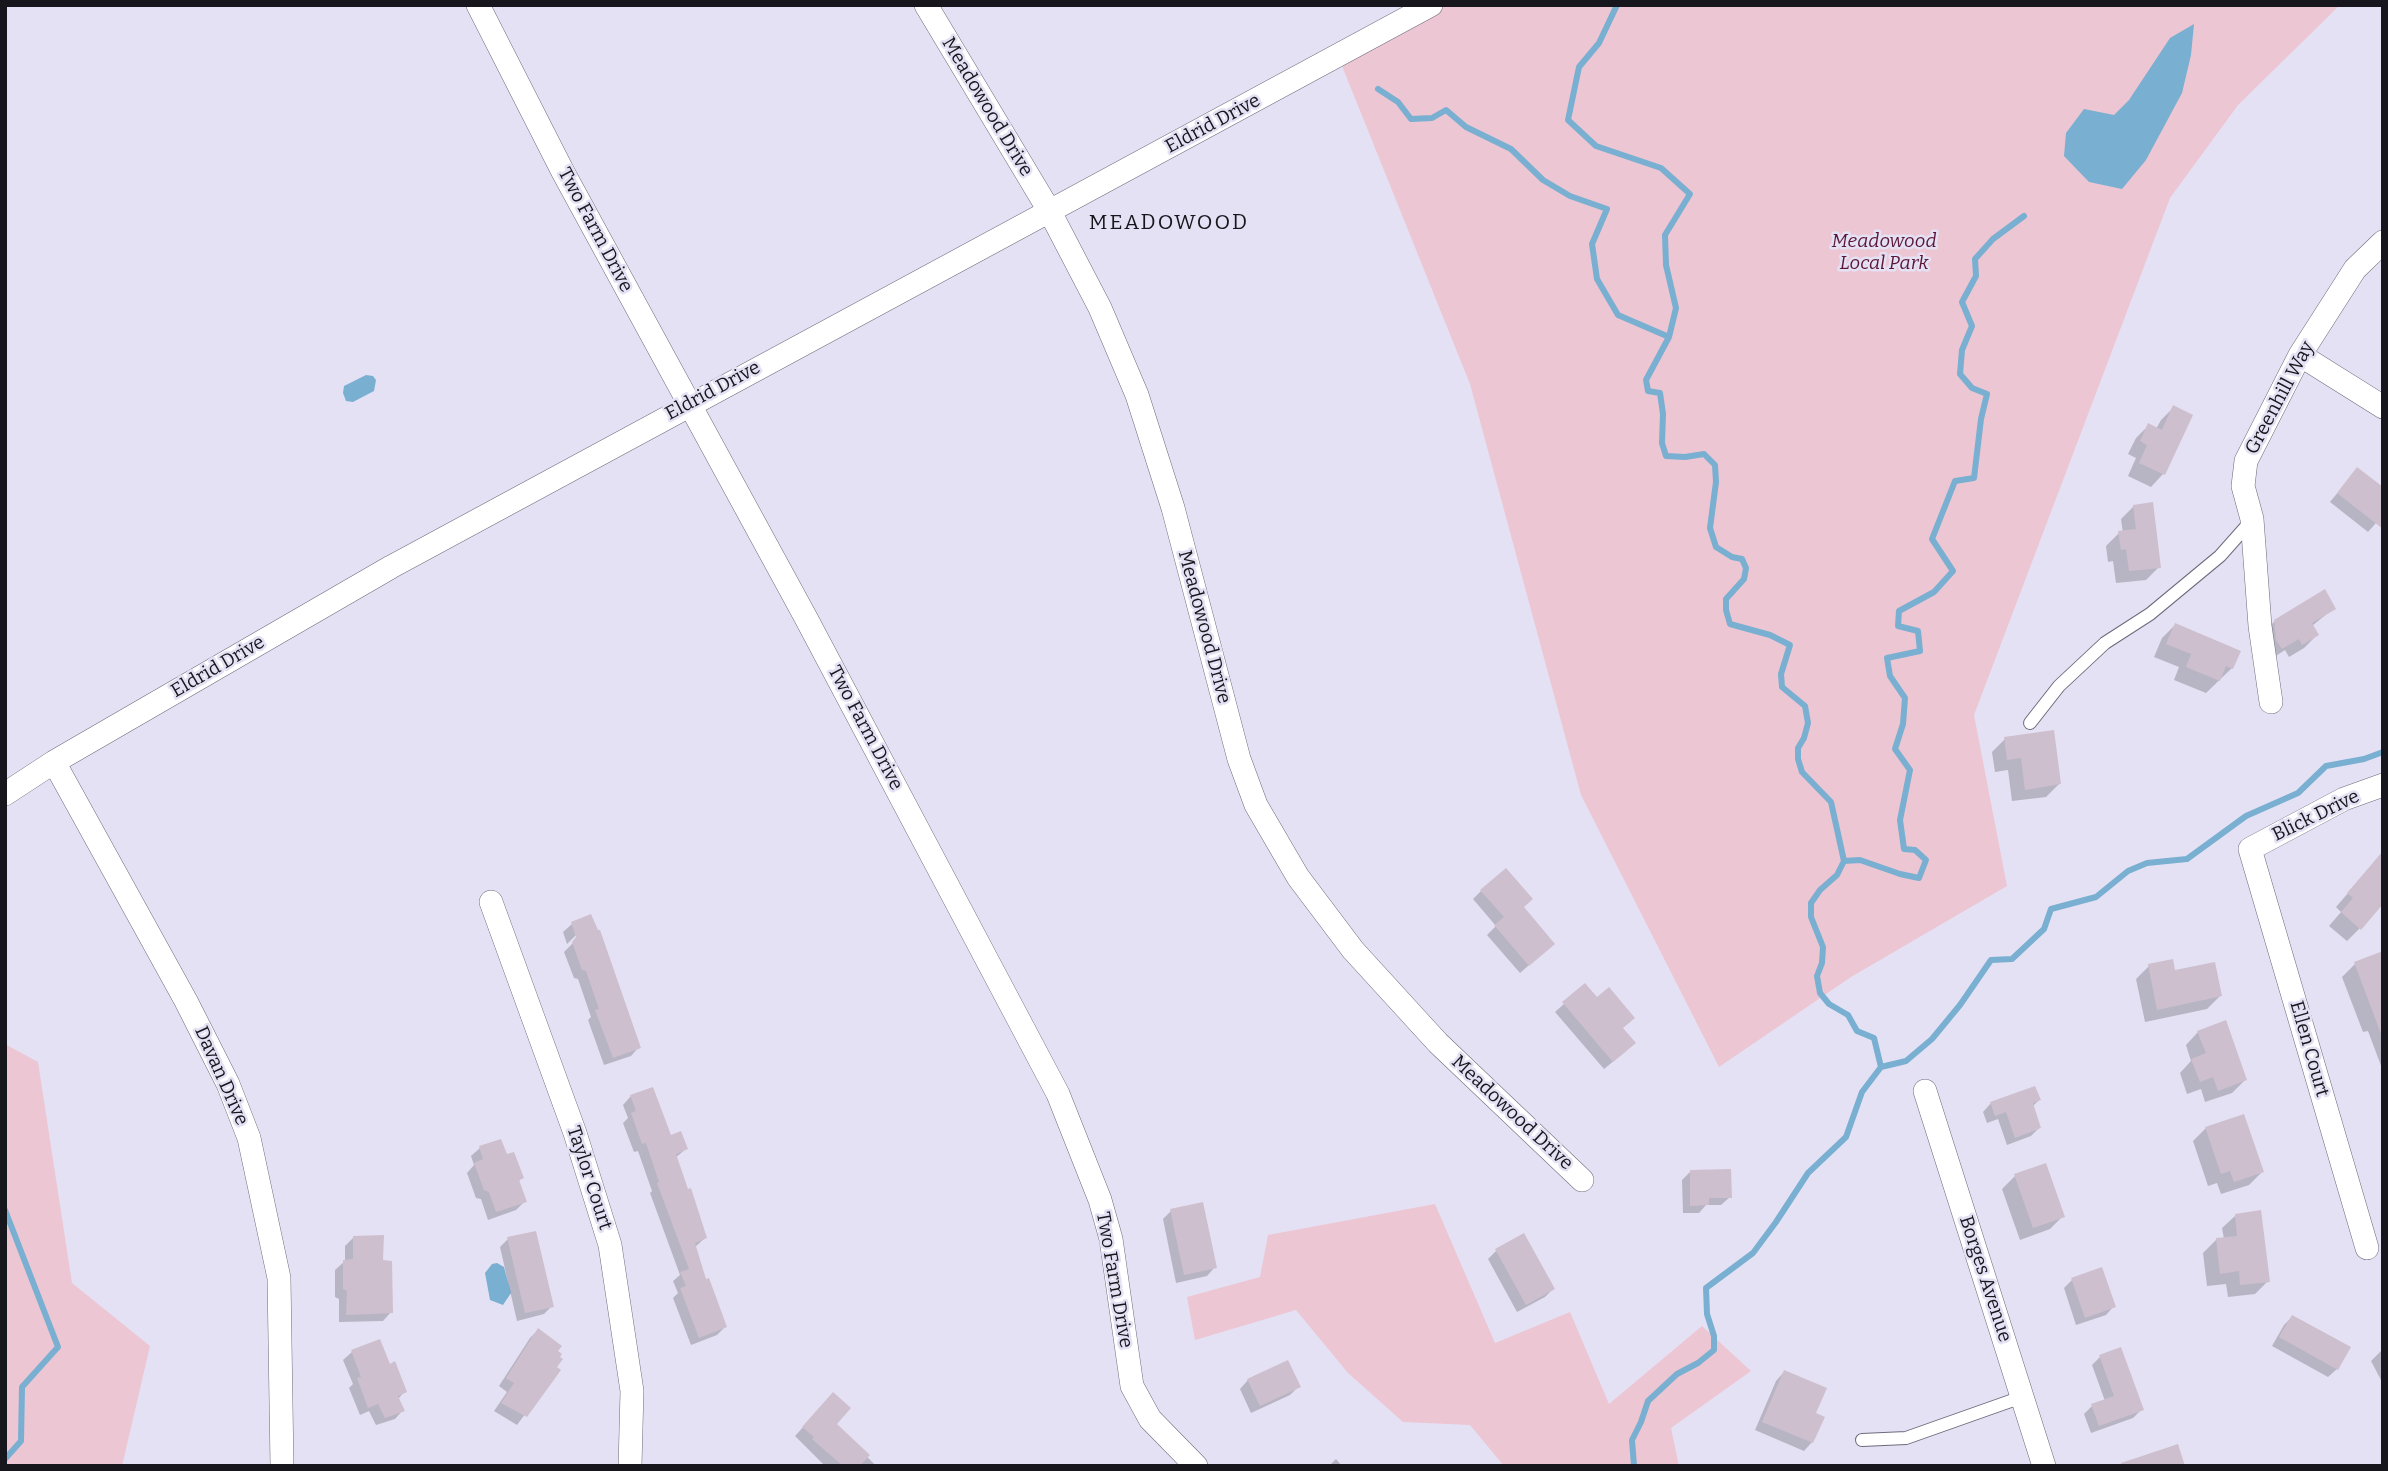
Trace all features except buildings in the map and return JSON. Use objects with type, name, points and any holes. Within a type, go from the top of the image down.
[{"type":"street","name":"Two Farm Drive","points":[[478,5],[568,182],[806,618],[1058,1094],[1100,1200],[1111,1239],[1132,1386],[1150,1419],[1196,1466]]},
{"type":"street","name":"Meadowood Drive","points":[[926,5],[1050,212],[1100,308],[1137,395],[1173,508],[1239,760],[1256,805],[1298,877],[1353,950],[1438,1044],[1582,1180]]},
{"type":"street","name":"Eldrid Drive","points":[[5,794],[54,762],[374,577],[689,404],[1431,5]]},
{"type":"street","name":"Greenhill Way","points":[[2271,702],[2260,626],[2252,519],[2243,486],[2246,461],[2300,355],[2355,269],[2383,242]]},
{"type":"street","points":[[2300,355],[2383,407]]},
{"type":"street","name":"Davan Drive","points":[[54,762],[186,1001],[228,1084],[249,1138],[279,1278],[282,1466]]},
{"type":"street","name":"Blick Drive","points":[[2250,849],[2344,799],[2383,785]]},
{"type":"street","name":"Ellen Court","points":[[2250,849],[2367,1248]]},
{"type":"street","name":"Taylor Court","points":[[491,902],[575,1133],[610,1245],[632,1391],[630,1466]]},
{"type":"street","name":"Borges Avenue","points":[[1926,1091],[2045,1466]]},
{"type":"lane","points":[[2030,723],[2059,686],[2105,643],[2150,614],[2220,556],[2252,519]]},
{"type":"lane","points":[[1862,1440],[1906,1438],[2022,1397]]},
{"type":"green space","name":"Meadowood Local Park","points":[[1431,5],[2339,6],[2238,105],[2170,198],[1974,715],[2007,886],[1851,977],[1719,1067],[1581,795],[1470,384],[1338,56]]},
{"type":"green space","points":[[5,1044],[38,1062],[72,1283],[150,1346],[122,1466],[5,1466]]},
{"type":"green space","points":[[1435,1204],[1495,1343],[1570,1312],[1609,1404],[1702,1326],[1751,1371],[1671,1428],[1679,1466],[1504,1466],[1470,1425],[1403,1422],[1348,1373],[1296,1310],[1195,1340],[1187,1297],[1260,1277],[1268,1235]]},
{"type":"water","points":[[2194,24],[2191,55],[2182,93],[2146,160],[2122,189],[2089,182],[2064,156],[2066,133],[2084,109],[2114,115],[2129,100],[2170,38]]},
{"type":"water","points":[[366,375],[373,376],[376,380],[374,391],[353,402],[346,401],[344,386]]},
{"type":"water","points":[[497,1263],[504,1267],[511,1293],[503,1305],[490,1300],[485,1273],[492,1264]]},
{"type":"waterway","points":[[1617,5],[1599,43],[1579,67],[1568,120],[1596,146],[1661,168],[1690,194],[1665,235],[1666,265],[1676,308],[1669,337],[1646,380],[1648,391],[1660,393],[1663,414],[1662,443],[1666,456],[1704,454],[1715,465],[1716,482],[1710,528],[1716,547],[1732,557],[1742,559],[1746,568],[1744,579],[1726,599],[1730,624],[1770,635],[1790,645],[1781,674],[1782,687],[1805,706],[1808,723],[1798,748],[1798,759],[1802,772],[1831,802],[1844,861],[1837,875],[1820,890],[1811,903],[1811,917],[1823,947],[1822,963],[1817,976],[1820,993],[1829,1004],[1848,1015],[1857,1031],[1874,1038],[1881,1067],[1862,1092],[1846,1137],[1808,1173],[1753,1253],[1706,1288],[1707,1314],[1714,1336],[1714,1350],[1698,1363],[1677,1374],[1648,1401],[1632,1440],[1634,1466]]},
{"type":"waterway","points":[[1378,89],[1398,102],[1411,119],[1432,118],[1446,110],[1466,127],[1511,149],[1543,180],[1570,196],[1607,209],[1592,244],[1597,279],[1618,315],[1669,337]]},
{"type":"waterway","points":[[1844,861],[1860,860],[1919,878],[1926,860],[1915,850],[1904,849],[1900,820],[1910,770],[1895,749],[1903,724],[1905,698],[1890,676],[1887,658],[1920,651],[1918,631],[1898,626],[1899,611],[1934,592],[1953,571],[1932,539],[1955,481],[1974,478],[1981,419],[1987,394],[1972,388],[1960,374],[1962,350],[1972,326],[1962,302],[1976,276],[1975,259],[1993,239],[2024,216]]},
{"type":"waterway","points":[[1881,1067],[1906,1061],[1932,1039],[1991,960],[2012,959],[2044,929],[2051,909],[2096,897],[2128,871],[2147,863],[2187,859],[2246,816],[2298,793],[2326,766],[2364,759],[2383,752]]},
{"type":"waterway","points":[[5,1210],[58,1347],[22,1387],[21,1441],[5,1459]]},
{"type":"district","name":"MEADOWOOD","points":[[1169,223]]}]
